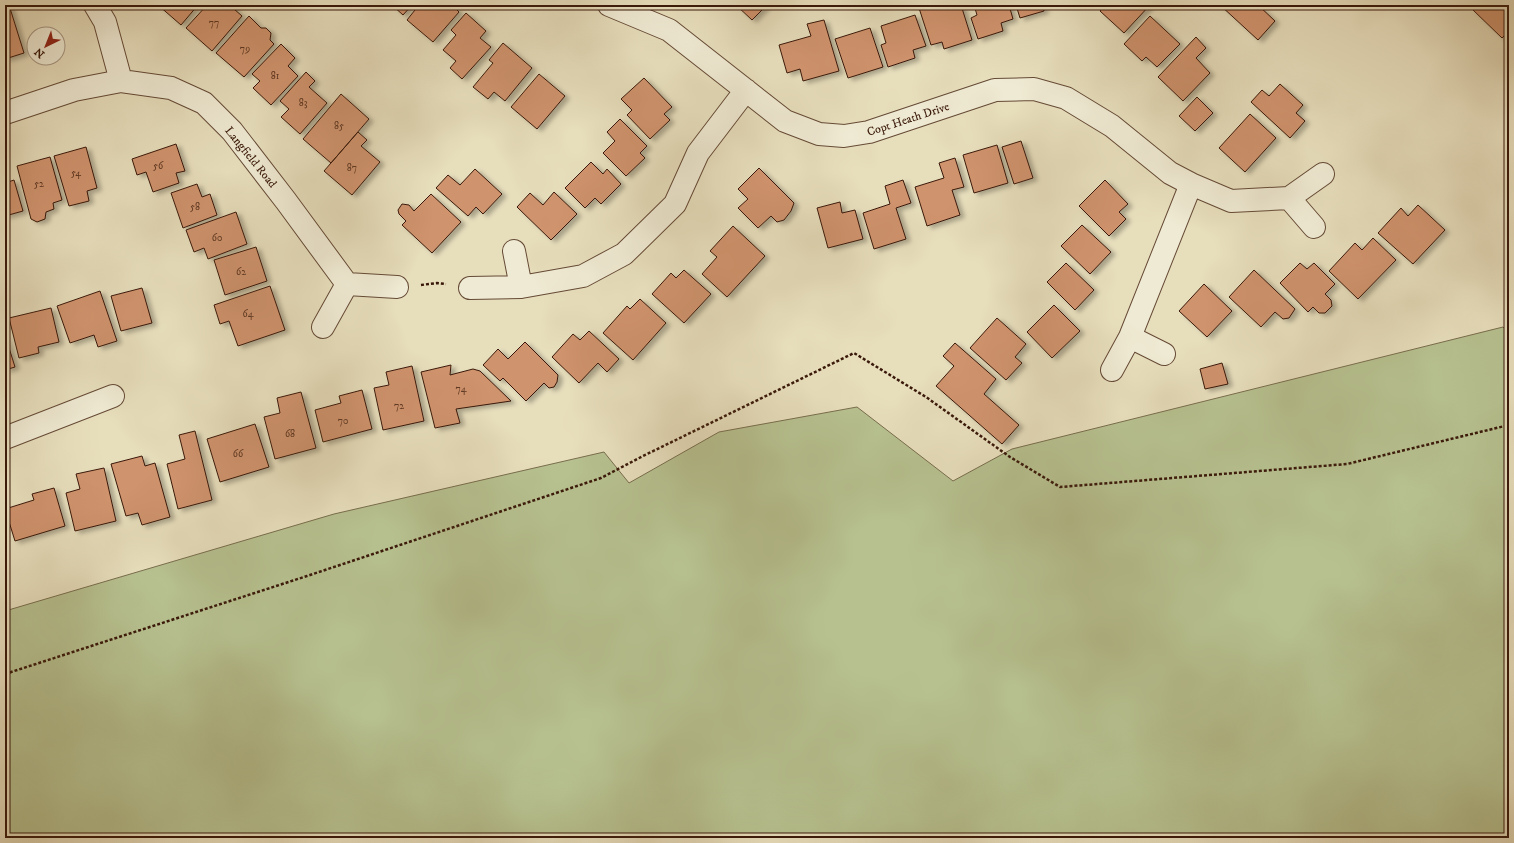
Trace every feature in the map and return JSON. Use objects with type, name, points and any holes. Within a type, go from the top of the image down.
[{"type":"street","points":[[95,5],[105,22],[121,81]]},
{"type":"street","name":"Copt Heath Drive","points":[[609,5],[669,30],[786,121],[819,134],[844,136],[869,132],[995,90],[1034,89],[1066,98],[1112,126],[1170,173],[1191,184],[1231,201],[1289,198]]},
{"type":"street","name":"Langfield Road","points":[[5,113],[74,90],[121,81],[171,88],[204,103],[232,130],[346,284]]},
{"type":"street","points":[[470,288],[521,287],[583,276],[624,254],[675,204],[698,152],[746,90]]},
{"type":"street","points":[[1314,227],[1289,198],[1323,174]]},
{"type":"street","points":[[1112,370],[1130,337],[1191,184]]},
{"type":"street","points":[[514,251],[521,287]]},
{"type":"street","points":[[323,327],[346,284],[397,287]]},
{"type":"street","points":[[1130,337],[1164,354]]},
{"type":"street","points":[[5,438],[113,396]]},
{"type":"path","points":[[397,287],[437,283],[470,288]]},
{"type":"path","points":[[5,674],[308,576],[601,478],[854,353],[926,397],[1010,457],[1060,487],[1347,464],[1509,425]]},
{"type":"green space","points":[[1503,327],[1509,333],[1509,838],[5,838],[5,611],[334,514],[604,452],[629,483],[719,432],[857,407],[953,481],[1012,449]]},
{"type":"building","points":[[5,5],[9,5],[24,53],[5,59]]},
{"type":"building","points":[[158,5],[198,5],[181,25]]},
{"type":"building","points":[[207,5],[234,5],[234,9],[242,16],[212,51],[186,28]]},
{"type":"building","points":[[392,5],[412,5],[403,15]]},
{"type":"building","points":[[419,5],[452,5],[459,12],[433,42],[407,20]]},
{"type":"building","points":[[736,5],[767,5],[752,20]]},
{"type":"building","points":[[928,5],[961,5],[972,40],[944,49],[942,42],[931,45],[919,8]]},
{"type":"building","points":[[974,5],[1009,5],[1013,19],[1001,23],[1003,31],[978,39],[971,18],[977,15]]},
{"type":"building","points":[[1016,5],[1043,5],[1044,11],[1020,18]]},
{"type":"building","points":[[1105,5],[1150,5],[1124,33],[1100,11]]},
{"type":"building","points":[[1220,5],[1258,5],[1275,21],[1258,40]]},
{"type":"building","points":[[1475,5],[1509,5],[1509,31],[1502,38],[1472,9]]},
{"type":"building","points":[[466,13],[486,31],[480,38],[491,47],[462,79],[450,68],[456,61],[443,50],[456,35],[451,30]]},
{"type":"building","points":[[915,15],[926,46],[913,50],[915,58],[888,67],[881,45],[886,43],[881,26]]},
{"type":"building","points":[[249,16],[261,28],[266,28],[271,33],[270,40],[274,44],[244,77],[216,53]]},
{"type":"building","points":[[1150,16],[1180,44],[1157,67],[1146,57],[1142,61],[1124,44]]},
{"type":"building","points":[[824,20],[839,71],[803,81],[800,69],[787,73],[779,45],[811,36],[807,24]]},
{"type":"building","points":[[870,28],[883,67],[848,78],[835,39]]},
{"type":"building","points":[[1196,37],[1206,48],[1196,58],[1210,73],[1183,101],[1158,77]]},
{"type":"building","points":[[503,43],[532,68],[505,101],[494,92],[488,99],[473,87],[493,63],[489,60]]},
{"type":"building","points":[[281,44],[295,58],[288,66],[298,76],[271,105],[253,88],[260,81],[252,74]]},
{"type":"building","points":[[306,72],[315,81],[309,87],[327,103],[300,134],[281,117],[289,109],[280,101]]},
{"type":"building","points":[[539,74],[565,96],[537,129],[511,107]]},
{"type":"building","points":[[644,78],[672,107],[664,114],[670,120],[650,139],[627,115],[632,110],[621,99]]},
{"type":"building","points":[[1280,84],[1303,105],[1296,113],[1305,121],[1290,138],[1251,102],[1262,90],[1269,96]]},
{"type":"building","points":[[341,94],[369,119],[331,163],[303,139]]},
{"type":"building","points":[[1197,97],[1213,113],[1195,131],[1179,116]]},
{"type":"building","points":[[1250,114],[1276,138],[1245,172],[1219,148]]},
{"type":"building","points":[[620,119],[647,146],[640,153],[645,158],[626,176],[603,153],[615,141],[607,132]]},
{"type":"building","points":[[358,132],[367,140],[361,146],[380,162],[352,195],[324,171]]},
{"type":"building","points":[[1021,141],[1033,178],[1014,184],[1002,147]]},
{"type":"building","points":[[176,144],[185,171],[176,173],[179,183],[153,192],[146,172],[137,175],[132,159]]},
{"type":"building","points":[[997,145],[1008,183],[974,193],[963,155]]},
{"type":"building","points":[[86,147],[97,188],[87,191],[89,201],[69,206],[54,156]]},
{"type":"building","points":[[50,157],[62,200],[53,203],[54,209],[46,212],[45,219],[37,222],[31,219],[17,166]]},
{"type":"building","points":[[955,158],[964,187],[952,190],[960,215],[927,226],[915,187],[944,178],[939,163]]},
{"type":"building","points":[[591,162],[603,174],[607,169],[621,184],[601,204],[595,198],[585,208],[565,188]]},
{"type":"building","points":[[759,168],[794,203],[791,211],[784,220],[777,222],[771,216],[758,228],[738,208],[748,199],[738,189]]},
{"type":"building","points":[[475,169],[502,194],[483,214],[476,207],[468,216],[436,188],[448,175],[460,185]]},
{"type":"building","points":[[14,180],[23,211],[5,216],[5,183]]},
{"type":"building","points":[[903,180],[911,203],[896,208],[906,239],[874,249],[863,213],[890,204],[885,186]]},
{"type":"building","points":[[1105,180],[1128,204],[1119,212],[1126,219],[1109,236],[1079,206]]},
{"type":"building","points":[[197,184],[202,197],[210,194],[217,215],[183,228],[171,193]]},
{"type":"building","points":[[554,192],[577,214],[551,240],[517,207],[530,193],[543,205]]},
{"type":"building","points":[[431,194],[461,222],[432,253],[402,225],[406,221],[399,214],[398,210],[402,204],[409,205],[414,211]]},
{"type":"building","points":[[840,202],[842,213],[855,210],[863,239],[828,248],[817,208]]},
{"type":"building","points":[[1418,205],[1445,230],[1413,264],[1378,233],[1401,208],[1408,216]]},
{"type":"building","points":[[236,212],[247,244],[208,259],[204,248],[194,252],[186,230]]},
{"type":"building","points":[[1082,225],[1111,252],[1090,274],[1061,246]]},
{"type":"building","points":[[733,226],[765,256],[727,297],[702,274],[717,257],[710,251]]},
{"type":"building","points":[[1373,238],[1396,260],[1358,299],[1329,271],[1355,243],[1362,250]]},
{"type":"building","points":[[256,247],[267,281],[225,295],[214,260]]},
{"type":"building","points":[[1066,263],[1094,290],[1075,310],[1047,282]]},
{"type":"building","points":[[1300,263],[1307,269],[1314,263],[1335,284],[1325,294],[1331,300],[1332,306],[1325,313],[1319,313],[1313,307],[1308,312],[1280,283]]},
{"type":"building","points":[[684,270],[711,294],[684,323],[652,294],[671,273],[676,278]]},
{"type":"building","points":[[1254,270],[1295,309],[1289,318],[1283,319],[1275,312],[1261,327],[1229,297]]},
{"type":"building","points":[[1204,284],[1232,311],[1207,337],[1179,311]]},
{"type":"building","points":[[270,286],[285,330],[238,346],[229,321],[220,324],[214,305]]},
{"type":"building","points":[[142,288],[152,323],[121,331],[111,296]]},
{"type":"building","points":[[100,291],[117,341],[98,347],[94,335],[70,343],[57,306]]},
{"type":"building","points":[[640,299],[666,323],[633,360],[603,333],[627,306],[630,309]]},
{"type":"building","points":[[1054,305],[1080,331],[1052,358],[1027,332]]},
{"type":"building","points":[[51,308],[59,342],[38,347],[39,353],[19,358],[9,318]]},
{"type":"building","points":[[997,318],[1026,344],[1015,357],[1022,363],[1006,380],[970,348]]},
{"type":"building","points":[[589,331],[619,359],[607,372],[598,363],[579,383],[552,357],[573,334],[580,340]]},
{"type":"building","points":[[5,335],[15,367],[5,370]]},
{"type":"building","points":[[525,342],[558,375],[557,382],[554,387],[549,388],[544,383],[526,401],[503,378],[500,381],[483,365],[498,349],[508,359]]},
{"type":"building","points":[[955,343],[996,379],[984,394],[1019,425],[1002,444],[936,386],[954,366],[943,356]]},
{"type":"building","points":[[1222,363],[1228,384],[1205,389],[1200,369]]},
{"type":"building","points":[[451,365],[450,375],[473,369],[480,371],[511,401],[456,409],[460,423],[435,428],[421,372]]},
{"type":"building","points":[[412,366],[424,421],[383,430],[374,388],[389,385],[386,372]]},
{"type":"building","points":[[362,390],[372,429],[323,442],[315,410],[341,403],[339,396]]},
{"type":"building","points":[[301,392],[316,448],[275,459],[264,417],[280,413],[277,398]]},
{"type":"building","points":[[255,424],[269,467],[220,482],[207,439]]},
{"type":"building","points":[[195,431],[212,500],[178,509],[167,464],[185,459],[179,435]]},
{"type":"building","points":[[142,456],[145,466],[155,463],[170,517],[142,525],[138,513],[126,516],[111,464]]},
{"type":"building","points":[[104,468],[116,521],[75,531],[66,493],[80,489],[76,474]]},
{"type":"building","points":[[54,488],[65,526],[15,541],[5,509],[34,500],[32,494]]}]
